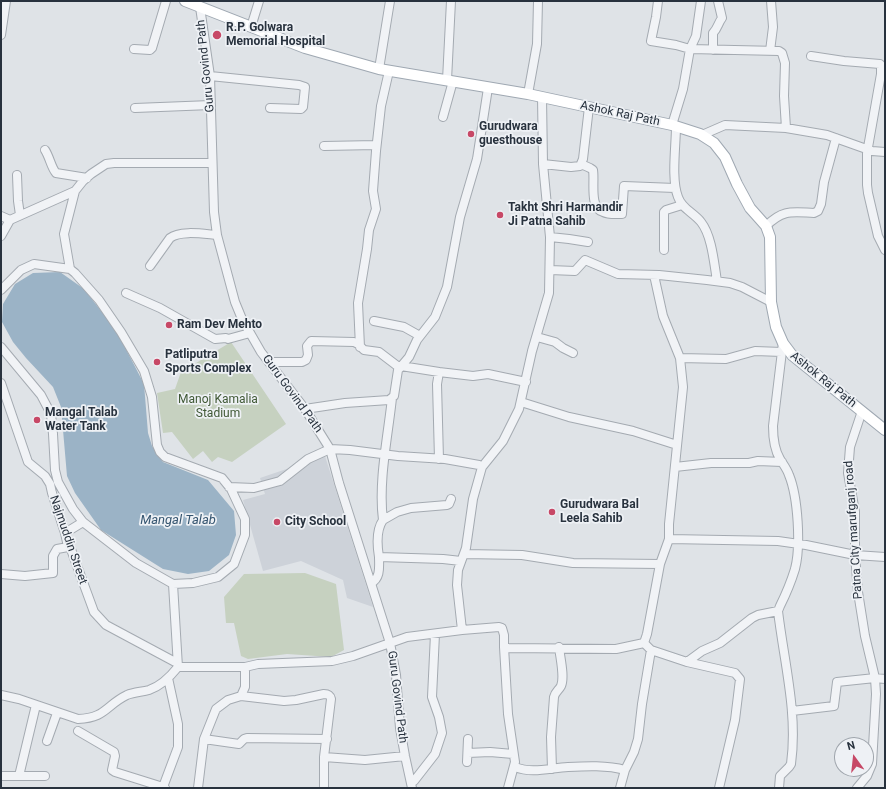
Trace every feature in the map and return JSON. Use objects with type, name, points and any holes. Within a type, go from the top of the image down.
[{"type":"main road","name":"Ashok Raj Path","points":[[185,1],[305,48],[384,70],[528,94],[674,126],[702,135],[714,143],[725,157],[750,208],[766,226],[770,237],[771,302],[782,348],[885,430]]},
{"type":"street","points":[[1,34],[6,1]]},
{"type":"street","points":[[134,49],[150,50],[152,48],[166,1]]},
{"type":"street","points":[[251,27],[259,1]]},
{"type":"street","points":[[360,347],[358,304],[369,230],[376,209],[373,191],[376,146],[390,1]]},
{"type":"street","points":[[443,117],[450,81],[451,1]]},
{"type":"street","points":[[528,94],[537,44],[538,1]]},
{"type":"street","points":[[658,1],[651,42],[676,45],[690,50],[779,51],[782,53],[784,57],[786,128]]},
{"type":"street","points":[[701,1],[696,36],[690,50],[674,126],[674,178],[675,188],[682,205],[700,221],[705,229],[711,249],[717,281]]},
{"type":"street","points":[[713,50],[713,33],[717,29],[722,18],[718,1]]},
{"type":"street","points":[[770,51],[773,27],[771,1]]},
{"type":"street","name":"Guru Govind Path","points":[[200,7],[210,76],[214,212],[217,235],[235,302],[242,319],[261,352],[305,409],[330,449],[390,643],[396,675],[400,728],[405,756],[413,784]]},
{"type":"street","points":[[811,56],[880,64],[882,68],[883,74],[868,150],[868,194],[878,236],[885,250]]},
{"type":"street","points":[[210,76],[299,85],[305,87],[303,107],[300,109],[270,108]]},
{"type":"street","points":[[371,583],[378,577],[379,531],[383,520],[382,501],[386,455],[392,398],[394,396],[397,374],[400,367],[409,357],[420,336],[435,317],[449,279],[460,218],[477,159],[488,88]]},
{"type":"street","points":[[462,630],[457,585],[458,570],[462,557],[473,499],[482,467],[508,432],[522,402],[532,351],[549,293],[550,238],[543,164],[542,97]]},
{"type":"street","points":[[135,108],[211,105]]},
{"type":"street","points":[[543,164],[571,167],[581,164],[583,159],[589,107]]},
{"type":"street","points":[[702,135],[726,125],[786,128],[827,135],[868,150],[885,152]]},
{"type":"street","points":[[766,226],[773,219],[785,213],[814,213],[818,211],[821,204],[824,182],[836,138]]},
{"type":"street","points":[[324,146],[376,146]]},
{"type":"street","points":[[45,150],[51,159],[54,172],[87,178]]},
{"type":"street","points":[[1,236],[10,220],[75,191],[87,178],[103,166],[114,163],[212,163]]},
{"type":"street","points":[[581,164],[592,170],[595,201],[598,209],[602,212],[622,214],[624,186],[675,188]]},
{"type":"street","points":[[17,176],[20,215]]},
{"type":"street","points":[[1,347],[46,403],[51,414],[54,434],[55,470],[58,482],[72,509],[82,522],[136,563],[173,584],[193,583],[218,577],[234,564],[245,535],[245,519],[229,487],[222,478],[165,457],[160,452],[157,445],[152,398],[144,371],[121,332],[99,300],[70,269],[64,234],[75,191]]},
{"type":"street","points":[[664,250],[664,212],[682,205]]},
{"type":"street","points":[[1,216],[10,220]]},
{"type":"street","points":[[150,266],[170,238],[175,235],[217,235]]},
{"type":"street","points":[[550,238],[588,242]]},
{"type":"street","points":[[550,270],[575,271],[585,260],[618,274],[654,275],[717,281],[742,287],[771,302]]},
{"type":"street","points":[[1,290],[21,270],[34,264],[70,269]]},
{"type":"street","points":[[644,643],[648,630],[660,564],[669,539],[669,524],[683,398],[680,358],[663,316],[654,275]]},
{"type":"street","points":[[126,293],[160,308],[215,339],[228,339],[250,333]]},
{"type":"street","points":[[374,321],[404,328],[420,336]]},
{"type":"street","points":[[537,337],[555,342],[573,353]]},
{"type":"street","points":[[269,362],[302,362],[306,360],[308,355],[307,346],[311,342],[354,342],[364,350],[379,352],[400,367],[473,376],[488,374],[526,382]]},
{"type":"street","points":[[680,358],[726,359],[755,351],[782,348],[773,432],[776,449],[789,473],[792,485],[798,544],[795,569],[778,611],[792,711],[791,764],[780,776],[779,788]]},
{"type":"street","points":[[439,372],[437,384],[440,459]]},
{"type":"street","name":"Najmuddin Street","points":[[1,383],[26,456],[32,466],[48,480],[65,533],[94,612],[106,625],[177,665]]},
{"type":"street","points":[[305,409],[392,398]]},
{"type":"street","points":[[522,402],[575,419],[633,431],[677,445]]},
{"type":"street","name":"Patna City marufganj road","points":[[856,788],[867,776],[872,764],[875,727],[875,678],[865,636],[858,592],[855,555],[856,520],[848,473],[848,457],[854,433],[862,411]]},
{"type":"street","points":[[229,487],[254,488],[280,481],[308,459],[330,449],[475,463],[482,467]]},
{"type":"street","points":[[675,467],[710,463],[749,463],[758,461],[782,462]]},
{"type":"street","points":[[383,520],[397,512],[411,508],[447,505],[449,504],[451,498]]},
{"type":"street","points":[[1,574],[25,576],[53,573],[53,556],[57,549],[68,546],[65,533],[82,522]]},
{"type":"street","points":[[669,539],[764,540],[798,544],[855,555],[885,557]]},
{"type":"street","points":[[379,557],[443,559],[522,555],[574,563],[660,564]]},
{"type":"street","points":[[1,695],[78,719],[100,715],[129,694],[154,688],[168,678],[177,665],[173,584]]},
{"type":"street","points":[[686,662],[702,651],[720,643],[752,618],[758,615],[778,611]]},
{"type":"street","points":[[177,665],[245,667],[258,664],[332,661],[407,638],[462,630],[502,628],[504,635],[508,714],[515,767],[509,779],[508,788]]},
{"type":"street","points":[[413,784],[435,754],[442,733],[439,717],[432,697],[435,634]]},
{"type":"street","points":[[504,647],[616,649],[644,643]]},
{"type":"street","points":[[644,643],[651,650],[686,662],[736,673],[740,679],[735,720],[719,788]]},
{"type":"street","points":[[552,769],[551,737],[554,697],[562,682],[559,648]]},
{"type":"street","points":[[620,788],[625,770],[634,752],[638,739],[651,650]]},
{"type":"street","points":[[241,696],[245,687],[245,667]]},
{"type":"street","points":[[78,731],[114,752],[115,756],[112,770],[115,772],[164,787],[178,747],[178,724],[168,678]]},
{"type":"street","points":[[792,711],[834,706],[837,682],[875,678],[885,679]]},
{"type":"street","points":[[198,788],[204,739],[216,709],[228,700],[241,696],[284,701],[328,694],[331,696],[331,699],[324,758],[324,788]]},
{"type":"street","points":[[19,776],[36,705]]},
{"type":"street","points":[[47,741],[57,713]]},
{"type":"street","points":[[204,739],[240,744],[247,738],[327,739]]},
{"type":"street","points":[[467,762],[468,739]]},
{"type":"street","points":[[468,753],[490,752],[513,754]]},
{"type":"street","points":[[324,758],[365,760],[405,756]]},
{"type":"street","points":[[515,767],[533,771],[568,767],[606,767],[625,770]]},
{"type":"street","points":[[1,776],[45,776]]},
{"type":"street","name":"Guru Govind Path","points":[[408,788],[407,782],[413,784]]},
{"type":"shaded area","points":[[325,456],[373,607],[347,598],[343,580],[301,561],[263,571],[243,500],[265,494],[260,478]]},
{"type":"green space","name":"Manoj Kamalia Stadium","points":[[231,342],[286,424],[232,462],[218,457],[212,462],[203,451],[193,459],[172,432],[163,433],[157,393],[175,389],[181,372]]},
{"type":"green space","points":[[305,573],[336,584],[344,650],[331,657],[287,654],[248,659],[241,656],[234,623],[226,623],[224,597],[244,574]]},
{"type":"water","name":"Mangal Talab","points":[[60,272],[84,289],[116,330],[144,384],[148,433],[152,446],[163,462],[208,480],[234,511],[236,535],[229,555],[209,571],[188,574],[163,569],[101,530],[75,493],[67,476],[61,407],[53,387],[13,342],[2,322],[3,304],[15,284],[33,273]]},
{"type":"place","name":"R.P. Golwara Memorial Hospital","points":[[217,35]]},
{"type":"place","name":"Gurudwara guesthouse","points":[[471,134]]},
{"type":"place","name":"Takht Shri Harmandir Ji Patna Sahib","points":[[500,215]]},
{"type":"place","name":"Ram Dev Mehto","points":[[169,325]]},
{"type":"place","name":"Patliputra Sports Complex","points":[[157,362]]},
{"type":"place","name":"Mangal Talab Water Tank","points":[[37,420]]},
{"type":"place","name":"Gurudwara Bal Leela Sahib","points":[[552,512]]},
{"type":"place","name":"City School","points":[[277,522]]}]
